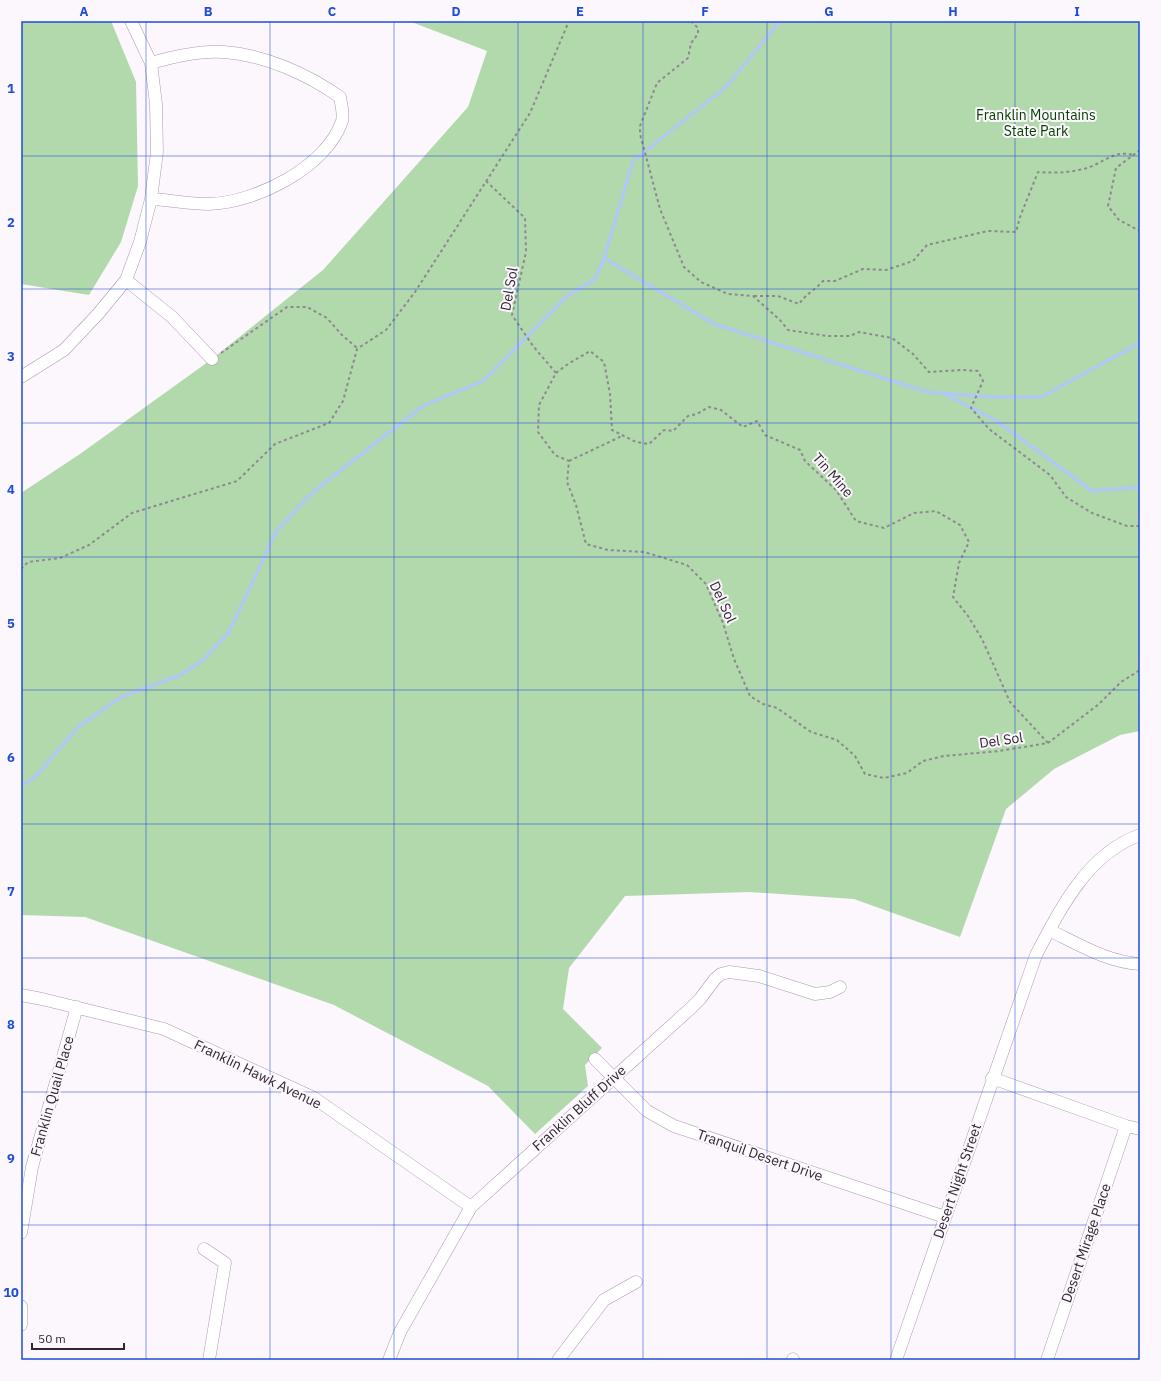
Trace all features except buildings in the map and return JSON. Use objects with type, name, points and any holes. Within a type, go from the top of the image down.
[{"type":"street","points":[[21,377],[64,350],[98,314],[126,280],[140,242],[151,199],[157,152],[156,104],[151,63],[131,21]]},
{"type":"street","points":[[151,63],[178,55],[202,52],[223,52],[248,56],[276,65],[322,84],[340,97],[343,119],[333,141],[308,165],[277,185],[251,197],[210,204],[151,199]]},
{"type":"street","points":[[126,280],[172,317],[212,359]]},
{"type":"street","name":"Desert Night Street","points":[[896,1360],[1036,954],[1059,910],[1078,882],[1100,860],[1131,838],[1140,835]]},
{"type":"street","points":[[1049,930],[1106,957],[1128,963],[1140,964]]},
{"type":"street","name":"Franklin Bluff Drive","points":[[389,1360],[400,1332],[470,1207],[700,999],[710,984],[721,974],[740,972],[759,976],[816,994],[830,992],[840,987]]},
{"type":"street","name":"Franklin Hawk Avenue","points":[[21,995],[77,1007],[164,1029],[314,1098],[470,1207]]},
{"type":"street","name":"Franklin Quail Place","points":[[21,1234],[27,1167],[77,1007]]},
{"type":"street","name":"Tranquil Desert Drive","points":[[595,1059],[647,1111],[674,1126],[945,1218]]},
{"type":"street","points":[[992,1078],[1126,1126],[1140,1128]]},
{"type":"street","name":"Desert Mirage Place","points":[[1047,1360],[1126,1126]]},
{"type":"street","points":[[204,1249],[225,1263],[209,1360]]},
{"type":"street","points":[[558,1360],[604,1300],[636,1282]]},
{"type":"street","points":[[21,1306],[21,1325]]},
{"type":"path","points":[[21,569],[28,562],[60,558],[89,545],[132,513],[238,481],[275,444],[330,423],[343,402],[357,348],[386,330],[415,292],[530,113],[569,21]]},
{"type":"path","points":[[691,21],[698,28],[698,34],[691,42],[688,58],[657,83],[640,126],[640,134],[660,209],[684,267],[701,282],[728,294],[778,296],[799,304],[806,294],[815,290],[823,281],[835,281],[863,269],[886,270],[914,261],[927,245],[988,231],[1016,232],[1020,217],[1038,172],[1058,173],[1084,169],[1122,152],[1133,155]]},
{"type":"path","points":[[1140,150],[1116,168],[1108,206],[1119,220],[1140,231]]},
{"type":"path","name":"Del Sol","points":[[486,181],[525,218],[526,252],[512,315],[533,346],[556,374]]},
{"type":"path","points":[[753,296],[780,320],[788,330],[827,336],[850,336],[859,332],[892,338],[913,354],[929,372],[962,370],[978,371],[983,381],[971,408],[989,429],[1050,475],[1066,497],[1092,513],[1128,526],[1140,526]]},
{"type":"path","points":[[212,359],[287,307],[307,307],[327,318],[342,335],[357,348]]},
{"type":"path","points":[[590,351],[604,362],[610,394],[612,430],[622,436],[569,461],[555,455],[538,432],[539,405],[556,374],[568,364],[590,351]]},
{"type":"path","name":"Tin Mine","points":[[622,436],[636,442],[649,444],[664,430],[674,431],[688,416],[697,414],[709,407],[721,410],[743,427],[757,421],[765,435],[800,450],[806,460],[836,490],[856,521],[884,528],[914,513],[936,511],[960,525],[970,542],[959,563],[953,597],[968,616],[982,639],[1010,702],[1048,743]]},
{"type":"path","name":"Del Sol","points":[[569,461],[567,482],[576,505],[586,544],[608,550],[644,552],[687,565],[706,584],[723,623],[734,659],[750,696],[764,704],[777,708],[811,732],[837,740],[855,756],[865,774],[884,778],[907,773],[923,761],[944,756],[999,751],[1048,743],[1099,704],[1121,682],[1140,670]]},
{"type":"green space","points":[[21,21],[111,21],[136,82],[138,186],[121,242],[89,295],[21,284]]},
{"type":"green space","name":"Franklin Mountains State Park","points":[[409,21],[1140,21],[1140,731],[1120,735],[1054,769],[1006,809],[960,937],[854,899],[749,892],[625,896],[569,968],[563,1009],[602,1048],[585,1065],[588,1086],[535,1134],[488,1086],[334,1005],[85,917],[21,915],[21,493],[80,454],[212,359],[323,270],[468,107],[487,51]]},
{"type":"waterway","points":[[21,786],[35,777],[78,727],[121,697],[180,675],[203,660],[229,632],[277,530],[313,492],[423,406],[483,381],[566,297],[595,279],[604,258],[633,161],[726,87],[780,21]]},
{"type":"waterway","points":[[604,258],[714,324],[927,392],[990,397],[1041,397],[1140,343]]},
{"type":"waterway","points":[[945,394],[997,421],[1092,491],[1140,487]]}]
